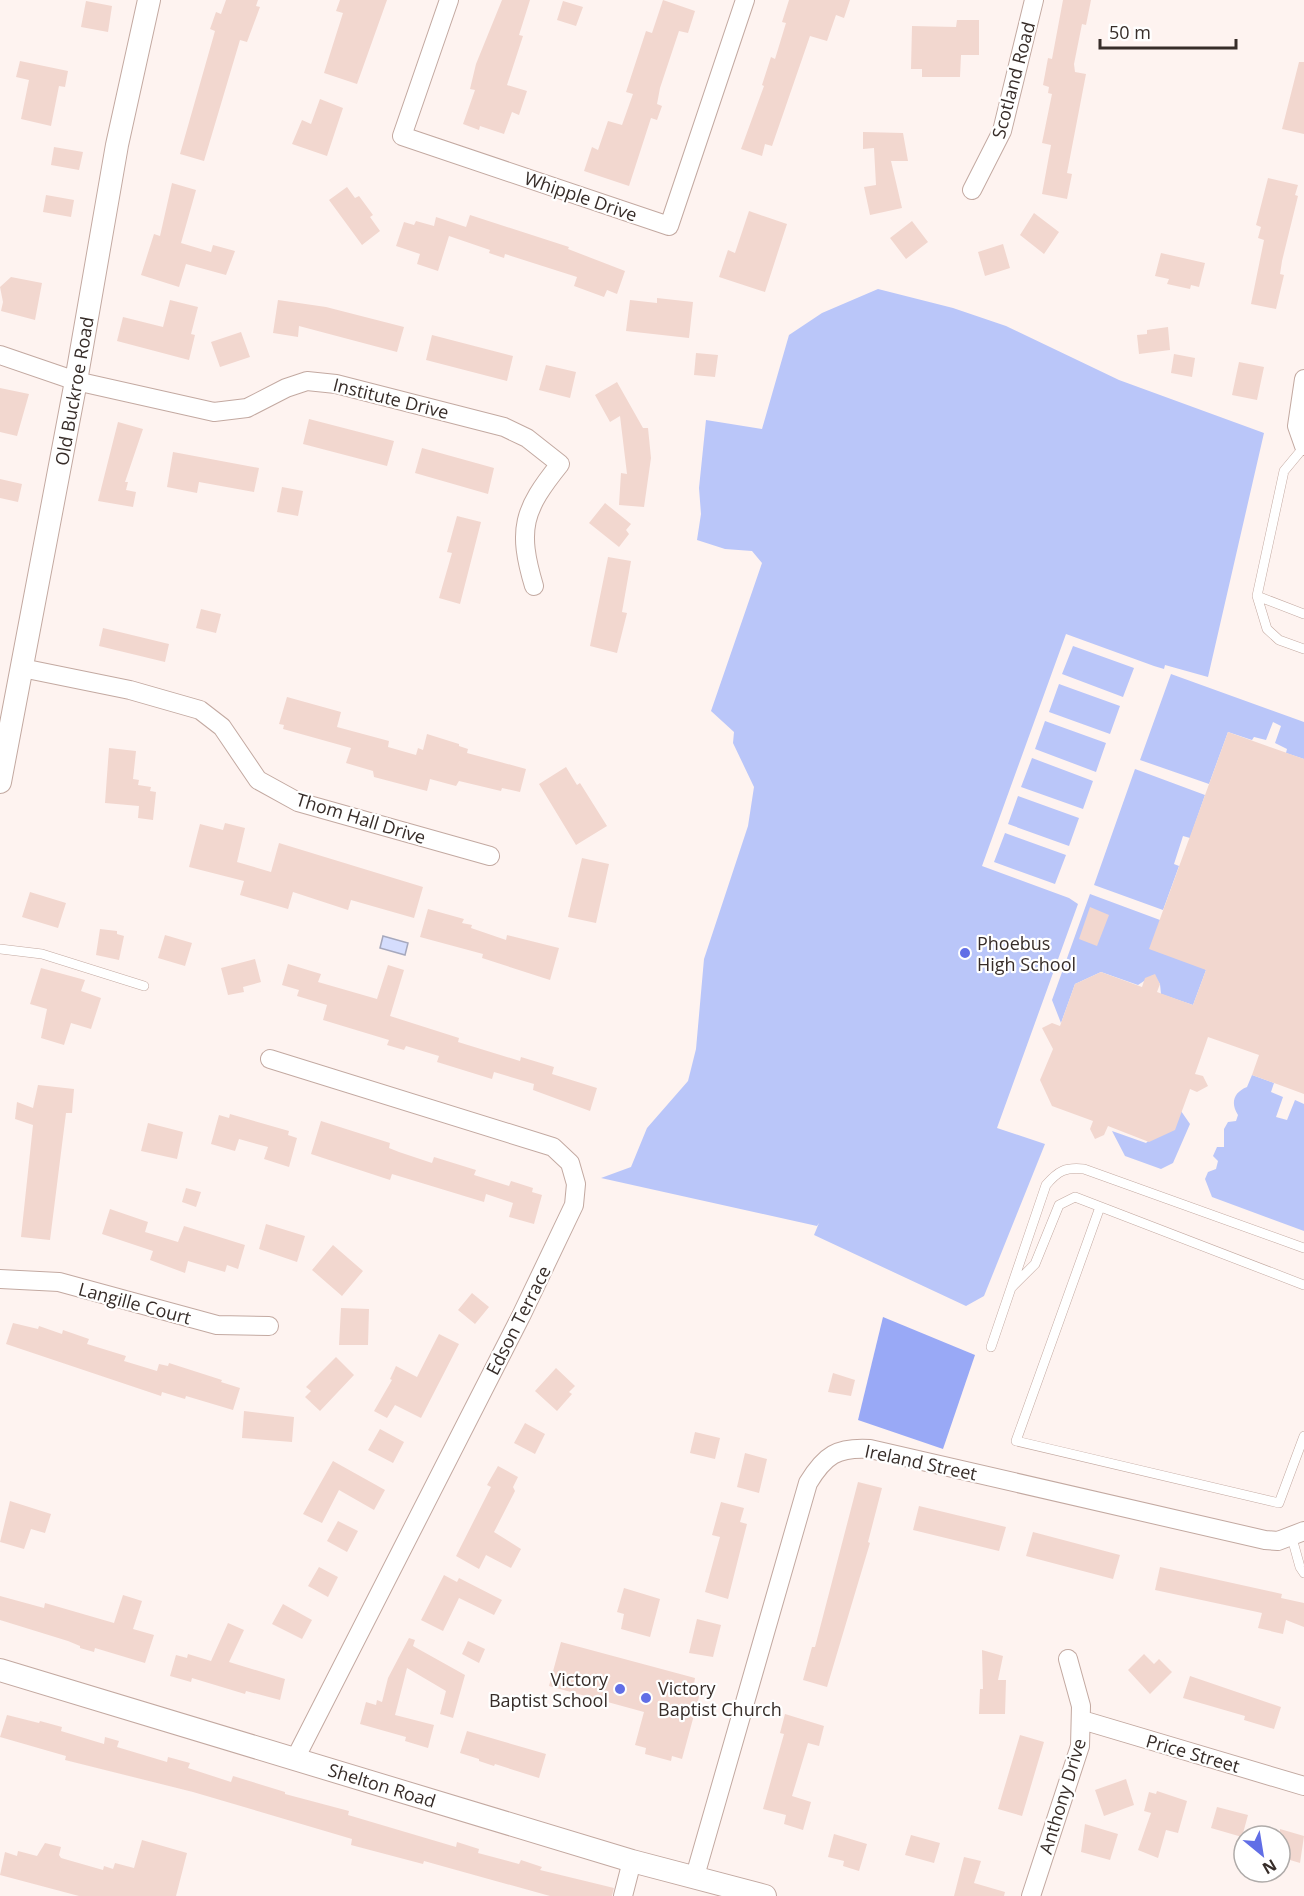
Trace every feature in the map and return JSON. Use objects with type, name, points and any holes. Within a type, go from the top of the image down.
[{"type":"street","name":"Old Buckroe Road","points":[[0,782],[76,381],[117,146],[149,0]]},
{"type":"street","name":"Whipple Drive","points":[[449,0],[402,136],[669,226],[746,0]]},
{"type":"street","name":"Scotland Road","points":[[972,190],[1002,131],[1034,0]]},
{"type":"street","name":"Institute Drive","points":[[0,355],[76,381],[203,411],[225,412],[256,404],[297,384],[327,382],[504,427],[527,438],[560,464],[538,492],[525,532],[524,552],[534,586]]},
{"type":"street","points":[[1304,379],[1297,426],[1304,446]]},
{"type":"street","name":"Thom Hall Drive","points":[[21,668],[130,690],[200,710],[222,727],[258,780],[298,802],[490,856]]},
{"type":"street","name":"Edson Terrace","points":[[270,1059],[553,1147],[570,1163],[576,1184],[574,1205],[521,1316],[295,1759]]},
{"type":"street","name":"Langille Court","points":[[0,1279],[59,1282],[217,1325],[269,1326]]},
{"type":"street","name":"Ireland Street","points":[[695,1876],[808,1484],[819,1465],[832,1454],[852,1448],[870,1449],[1265,1540],[1298,1534]]},
{"type":"street","name":"Anthony Drive","points":[[1031,1896],[1080,1746],[1082,1720],[1079,1695],[1068,1659]]},
{"type":"street","name":"Shelton Road","points":[[0,1670],[633,1861],[765,1896]]},
{"type":"street","name":"Price Street","points":[[1082,1720],[1304,1786]]},
{"type":"street","points":[[622,1896],[633,1861]]},
{"type":"lane","points":[[1304,446],[1284,471],[1257,597],[1267,629],[1279,640],[1304,649]]},
{"type":"lane","points":[[1257,597],[1304,614]]},
{"type":"lane","points":[[0,949],[42,954],[144,986]]},
{"type":"lane","points":[[991,1347],[1046,1185],[1057,1172],[1070,1167],[1084,1168],[1304,1248]]},
{"type":"lane","points":[[1010,1289],[1035,1264],[1059,1205],[1075,1197],[1304,1285]]},
{"type":"lane","points":[[1100,1207],[1017,1441],[1279,1503],[1304,1436]]},
{"type":"lane","points":[[1298,1534],[1300,1567],[1304,1573]]},
{"type":"shaded area","points":[[878,289],[953,308],[1006,326],[1119,380],[1264,433],[1208,677],[1165,665],[1164,669],[1154,666],[1066,634],[982,866],[1069,898],[1078,904],[997,1128],[1045,1144],[984,1296],[966,1306],[814,1235],[819,1223],[817,1226],[601,1178],[631,1167],[647,1128],[688,1081],[696,1049],[704,959],[748,826],[754,787],[733,743],[734,732],[711,711],[762,563],[752,551],[725,549],[697,540],[701,514],[699,488],[706,420],[762,429],[789,335],[822,313]]},
{"type":"shaded area","points":[[1073,646],[1134,668],[1123,697],[1062,674]]},
{"type":"shaded area","points":[[1171,674],[1304,722],[1304,759],[1286,753],[1287,749],[1275,743],[1281,726],[1273,722],[1266,740],[1254,737],[1252,740],[1228,732],[1209,784],[1140,760]]},
{"type":"shaded area","points":[[1059,684],[1120,706],[1110,734],[1049,712]]},
{"type":"shaded area","points":[[1045,721],[1106,743],[1096,772],[1035,749]]},
{"type":"shaded area","points":[[1032,758],[1093,781],[1083,809],[1021,787]]},
{"type":"shaded area","points":[[1135,769],[1205,795],[1190,838],[1183,836],[1174,864],[1179,866],[1163,910],[1094,885]]},
{"type":"shaded area","points":[[1018,796],[1079,818],[1069,846],[1008,824]]},
{"type":"shaded area","points":[[1005,833],[1066,855],[1055,884],[994,862]]},
{"type":"shaded area","points":[[1090,894],[1160,920],[1206,970],[1193,1005],[1161,994],[1160,984],[1153,975],[1138,985],[1101,972],[1075,984],[1061,1023],[1052,1000]]},
{"type":"shaded area","points":[[383,936],[408,943],[405,955],[380,948]]},
{"type":"shaded area","points":[[1252,1075],[1274,1083],[1271,1092],[1283,1097],[1276,1117],[1287,1120],[1295,1100],[1304,1104],[1304,1231],[1212,1197],[1205,1179],[1208,1172],[1216,1169],[1218,1161],[1213,1156],[1217,1147],[1224,1147],[1224,1129],[1228,1122],[1236,1121],[1238,1115],[1234,1102],[1236,1095],[1247,1087]]},
{"type":"shaded area","points":[[1181,1111],[1190,1124],[1173,1163],[1161,1169],[1125,1156],[1112,1131],[1146,1143]]},
{"type":"shaded area","points":[[883,1317],[975,1355],[943,1449],[858,1420]]},
{"type":"building","points":[[226,0],[258,0],[256,6],[260,7],[247,42],[240,40],[204,161],[180,154],[215,31],[210,29],[216,12],[221,14]]},
{"type":"building","points":[[340,0],[387,0],[357,84],[324,73],[343,13],[336,11]]},
{"type":"building","points":[[502,0],[530,0],[519,35],[523,36],[507,85],[527,91],[519,115],[512,112],[504,134],[480,126],[479,130],[463,124],[475,90],[470,89],[476,64]]},
{"type":"building","points":[[663,0],[695,11],[688,33],[679,31],[660,88],[657,104],[662,106],[657,120],[651,118],[629,186],[584,171],[592,147],[598,150],[608,121],[622,125],[633,94],[626,92],[646,31],[652,33]]},
{"type":"building","points":[[789,0],[850,0],[844,18],[836,15],[827,41],[810,36],[772,146],[765,144],[762,156],[741,149],[764,86],[762,85],[771,57],[775,59],[786,23],[782,22]]},
{"type":"building","points":[[1063,0],[1091,0],[1086,25],[1082,24],[1074,64],[1075,72],[1086,74],[1067,173],[1072,174],[1067,199],[1042,194],[1051,145],[1042,143],[1052,94],[1048,93],[1049,87],[1043,85],[1048,58],[1052,59]]},
{"type":"building","points":[[86,1],[112,6],[108,32],[81,27]]},
{"type":"building","points":[[563,1],[583,7],[576,26],[557,20]]},
{"type":"building","points":[[957,20],[979,20],[979,55],[961,55],[960,77],[922,77],[922,69],[911,69],[912,26],[956,27]]},
{"type":"building","points":[[20,61],[68,71],[65,87],[59,86],[51,126],[21,119],[29,80],[16,77]]},
{"type":"building","points":[[1299,62],[1304,62],[1304,134],[1282,129]]},
{"type":"building","points":[[320,99],[343,108],[327,156],[292,144],[302,120],[311,124]]},
{"type":"building","points":[[863,132],[903,133],[908,161],[891,161],[902,208],[870,215],[864,187],[876,185],[874,148],[863,149]]},
{"type":"building","points":[[54,147],[83,152],[79,170],[51,165]]},
{"type":"building","points":[[1268,178],[1298,185],[1295,195],[1298,196],[1282,261],[1280,274],[1284,275],[1276,309],[1251,304],[1264,240],[1258,238],[1261,227],[1256,225]]},
{"type":"building","points":[[172,183],[196,190],[181,243],[211,252],[213,245],[235,251],[226,275],[186,264],[179,287],[141,275],[154,234],[160,236]]},
{"type":"building","points":[[347,187],[355,198],[359,196],[373,215],[370,217],[380,231],[362,245],[329,200]]},
{"type":"building","points":[[46,195],[74,200],[71,217],[43,212]]},
{"type":"building","points":[[749,211],[787,224],[765,292],[719,277],[728,250],[735,253]]},
{"type":"building","points":[[1034,213],[1059,232],[1044,254],[1020,235]]},
{"type":"building","points":[[470,215],[569,247],[568,249],[625,271],[617,294],[607,290],[604,297],[574,286],[577,277],[505,254],[504,258],[489,253],[490,250],[449,236],[438,271],[417,264],[420,254],[396,246],[404,222],[414,225],[416,221],[434,226],[436,217],[466,227]]},
{"type":"building","points":[[912,221],[928,242],[906,259],[890,238]]},
{"type":"building","points":[[1003,244],[1010,268],[985,276],[978,252]]},
{"type":"building","points":[[1161,253],[1205,263],[1199,287],[1191,285],[1190,289],[1167,284],[1169,279],[1155,276]]},
{"type":"building","points":[[11,277],[42,283],[35,320],[1,311],[3,302],[0,287]]},
{"type":"building","points":[[657,298],[693,302],[689,338],[626,331],[630,300],[657,303]]},
{"type":"building","points":[[170,300],[198,307],[191,334],[195,335],[189,360],[117,341],[123,317],[163,327]]},
{"type":"building","points":[[278,300],[326,307],[404,327],[397,352],[299,326],[298,337],[273,333]]},
{"type":"building","points":[[1168,327],[1170,350],[1139,354],[1137,335],[1147,334],[1147,330]]},
{"type":"building","points":[[241,332],[250,357],[220,367],[211,342]]},
{"type":"building","points":[[432,335],[513,356],[507,381],[426,360]]},
{"type":"building","points":[[696,353],[718,355],[715,377],[694,375]]},
{"type":"building","points":[[1174,354],[1195,358],[1192,377],[1171,373]]},
{"type":"building","points":[[1239,362],[1264,367],[1257,400],[1232,395]]},
{"type":"building","points":[[546,365],[576,372],[570,398],[539,390]]},
{"type":"building","points":[[617,382],[643,428],[648,428],[651,458],[644,507],[619,505],[621,473],[627,474],[620,416],[610,422],[595,395]]},
{"type":"building","points":[[0,388],[29,394],[17,436],[0,432]]},
{"type":"building","points":[[309,419],[394,441],[387,466],[303,444]]},
{"type":"building","points":[[118,422],[143,429],[125,482],[128,482],[126,490],[136,492],[133,507],[98,501]]},
{"type":"building","points":[[422,448],[494,468],[488,494],[415,473]]},
{"type":"building","points":[[173,452],[259,468],[254,492],[199,482],[197,493],[167,487]]},
{"type":"building","points":[[0,479],[22,484],[18,502],[0,498]]},
{"type":"building","points":[[282,487],[303,491],[298,516],[277,512]]},
{"type":"building","points":[[605,503],[631,524],[626,530],[629,534],[619,547],[589,523]]},
{"type":"building","points":[[457,516],[481,522],[460,604],[439,598],[452,553],[447,552]]},
{"type":"building","points":[[608,557],[631,561],[622,612],[627,613],[617,653],[590,646]]},
{"type":"building","points":[[201,609],[221,614],[216,633],[196,628]]},
{"type":"building","points":[[103,628],[169,644],[165,662],[99,646]]},
{"type":"building","points":[[287,697],[341,712],[337,727],[389,741],[388,747],[416,755],[418,748],[423,750],[427,734],[459,744],[468,749],[467,753],[526,769],[520,792],[502,788],[501,791],[459,781],[456,786],[430,779],[427,791],[374,777],[373,771],[346,763],[351,748],[283,729],[284,725],[279,724]]},
{"type":"building","name":"Phoebus High School","points":[[1228,732],[1304,759],[1304,1094],[1252,1075],[1259,1055],[1208,1037],[1195,1074],[1203,1076],[1208,1086],[1197,1092],[1190,1089],[1175,1130],[1149,1142],[1108,1126],[1104,1135],[1095,1139],[1090,1129],[1093,1121],[1052,1106],[1040,1080],[1053,1049],[1042,1028],[1052,1023],[1060,1026],[1075,984],[1101,972],[1142,987],[1145,978],[1155,974],[1160,984],[1157,992],[1193,1005],[1206,970],[1149,949]]},
{"type":"building","points":[[109,748],[136,751],[133,779],[139,780],[138,785],[151,787],[150,791],[156,792],[153,820],[138,818],[139,806],[105,803]]},
{"type":"building","points":[[566,767],[577,785],[580,783],[607,826],[576,845],[539,784]]},
{"type":"building","points":[[225,823],[245,828],[237,862],[271,872],[279,843],[423,887],[414,918],[351,900],[348,910],[293,892],[288,909],[240,895],[244,881],[189,867],[200,824],[223,830]]},
{"type":"building","points":[[582,858],[609,864],[596,923],[568,917]]},
{"type":"building","points":[[30,892],[66,903],[58,928],[22,917]]},
{"type":"building","points":[[1090,907],[1109,915],[1097,946],[1079,939]]},
{"type":"building","points":[[428,909],[464,919],[462,923],[472,925],[471,928],[506,940],[507,935],[559,948],[550,980],[482,958],[483,954],[420,937]]},
{"type":"building","points":[[100,929],[117,931],[117,934],[124,936],[119,960],[96,955]]},
{"type":"building","points":[[165,935],[192,943],[185,966],[158,958]]},
{"type":"building","points":[[255,959],[261,982],[243,987],[244,992],[228,995],[221,968]]},
{"type":"building","points":[[288,964],[321,974],[318,982],[377,999],[388,965],[404,970],[390,1016],[459,1038],[458,1042],[520,1061],[521,1057],[554,1067],[552,1074],[597,1088],[590,1111],[533,1090],[534,1084],[494,1072],[492,1079],[437,1062],[439,1056],[406,1046],[404,1050],[387,1045],[389,1040],[323,1020],[327,1005],[297,996],[299,990],[282,985]]},
{"type":"building","points":[[41,968],[85,980],[81,991],[101,998],[91,1029],[71,1023],[64,1045],[41,1038],[47,1009],[30,1004]]},
{"type":"building","points":[[38,1085],[74,1089],[72,1113],[66,1113],[50,1240],[21,1237],[33,1125],[15,1119],[17,1102],[33,1108]]},
{"type":"building","points":[[230,1114],[289,1131],[288,1135],[297,1138],[289,1167],[264,1159],[268,1147],[239,1139],[235,1151],[211,1144],[219,1115],[229,1118]]},
{"type":"building","points":[[321,1121],[390,1143],[389,1148],[432,1163],[434,1157],[476,1170],[474,1175],[509,1186],[511,1181],[533,1188],[532,1192],[542,1195],[534,1224],[509,1217],[513,1203],[486,1194],[484,1202],[392,1174],[390,1180],[311,1154]]},
{"type":"building","points":[[148,1123],[183,1132],[177,1159],[141,1151]]},
{"type":"building","points":[[186,1188],[201,1192],[196,1207],[182,1202]]},
{"type":"building","points":[[110,1209],[148,1222],[145,1232],[178,1242],[184,1226],[245,1245],[238,1269],[227,1265],[225,1272],[188,1261],[185,1273],[150,1260],[153,1251],[102,1234]]},
{"type":"building","points":[[266,1224],[305,1236],[297,1262],[259,1249]]},
{"type":"building","points":[[333,1245],[363,1271],[342,1296],[312,1270]]},
{"type":"building","points":[[472,1293],[489,1307],[475,1324],[458,1310]]},
{"type":"building","points":[[341,1308],[369,1309],[368,1345],[339,1345]]},
{"type":"building","points":[[13,1323],[38,1329],[39,1326],[62,1334],[63,1330],[89,1339],[87,1344],[126,1356],[124,1361],[157,1371],[159,1364],[168,1366],[169,1363],[222,1380],[221,1382],[240,1388],[233,1410],[186,1396],[185,1399],[162,1392],[161,1396],[6,1344]]},
{"type":"building","points":[[439,1334],[459,1344],[421,1418],[395,1405],[387,1418],[374,1411],[392,1380],[390,1379],[396,1366],[417,1377]]},
{"type":"building","points":[[336,1357],[354,1375],[320,1411],[305,1397],[311,1391],[306,1387]]},
{"type":"building","points":[[556,1368],[575,1386],[569,1392],[572,1394],[557,1411],[535,1391]]},
{"type":"building","points":[[833,1373],[855,1380],[851,1396],[828,1392]]},
{"type":"building","points":[[244,1411],[294,1417],[292,1442],[242,1438]]},
{"type":"building","points":[[525,1423],[545,1434],[535,1454],[514,1443]]},
{"type":"building","points":[[380,1429],[404,1442],[393,1463],[368,1450]]},
{"type":"building","points":[[695,1432],[720,1438],[715,1459],[690,1453]]},
{"type":"building","points":[[745,1453],[767,1459],[759,1493],[737,1487]]},
{"type":"building","points":[[333,1461],[385,1490],[374,1510],[339,1490],[322,1523],[303,1514]]},
{"type":"building","points":[[498,1466],[518,1477],[513,1487],[515,1491],[494,1532],[521,1549],[511,1568],[486,1555],[479,1569],[456,1556],[491,1487],[487,1485]]},
{"type":"building","points":[[858,1482],[882,1488],[868,1542],[870,1543],[827,1687],[803,1680],[812,1647],[815,1647]]},
{"type":"building","points":[[10,1501],[51,1514],[45,1533],[31,1529],[24,1549],[0,1542]]},
{"type":"building","points":[[721,1502],[744,1508],[740,1522],[747,1524],[728,1599],[705,1592],[720,1537],[712,1535]]},
{"type":"building","points":[[919,1506],[1006,1527],[999,1551],[913,1530]]},
{"type":"building","points":[[338,1521],[358,1531],[347,1552],[327,1541]]},
{"type":"building","points":[[1033,1532],[1120,1555],[1113,1579],[1026,1556]]},
{"type":"building","points":[[319,1567],[338,1577],[328,1597],[308,1586]]},
{"type":"building","points":[[1160,1567],[1282,1594],[1281,1598],[1304,1603],[1304,1627],[1286,1620],[1283,1634],[1258,1628],[1262,1613],[1155,1590]]},
{"type":"building","points":[[444,1575],[457,1582],[459,1578],[502,1600],[494,1615],[459,1598],[443,1631],[421,1620]]},
{"type":"building","points":[[624,1588],[660,1599],[650,1637],[621,1629],[624,1614],[617,1612]]},
{"type":"building","points":[[123,1595],[142,1601],[133,1629],[154,1635],[145,1663],[95,1648],[94,1652],[80,1648],[68,1641],[0,1620],[0,1596],[44,1608],[45,1603],[114,1623]]},
{"type":"building","points":[[283,1604],[312,1620],[302,1639],[272,1624]]},
{"type":"building","points":[[697,1619],[721,1625],[713,1657],[689,1653]]},
{"type":"building","points":[[228,1623],[244,1630],[229,1662],[285,1679],[280,1700],[246,1691],[245,1694],[192,1678],[191,1682],[170,1676],[176,1655],[187,1658],[188,1654],[211,1661]]},
{"type":"building","points":[[409,1638],[415,1640],[413,1646],[465,1675],[453,1718],[440,1714],[446,1691],[407,1668],[395,1715],[434,1725],[428,1748],[405,1741],[406,1737],[360,1724],[366,1702],[376,1705],[377,1700],[382,1702],[388,1678]]},
{"type":"building","points":[[468,1641],[485,1649],[479,1663],[462,1654]]},
{"type":"building","name":"Victory Baptist Church","points":[[561,1642],[695,1678],[694,1684],[702,1686],[682,1759],[672,1756],[671,1761],[645,1754],[646,1748],[635,1745],[644,1712],[549,1686]]},
{"type":"building","points":[[982,1650],[1003,1656],[998,1680],[1006,1680],[1005,1714],[979,1714],[980,1689],[983,1689]]},
{"type":"building","points":[[1144,1654],[1154,1664],[1159,1659],[1172,1672],[1150,1694],[1128,1670]]},
{"type":"building","points":[[1190,1676],[1281,1707],[1274,1729],[1244,1720],[1245,1716],[1183,1698]]},
{"type":"building","points":[[785,1714],[824,1726],[819,1746],[808,1743],[792,1796],[811,1802],[803,1830],[784,1824],[786,1815],[763,1809],[784,1734],[780,1733]]},
{"type":"building","points":[[7,1715],[62,1727],[61,1731],[104,1744],[105,1737],[119,1741],[117,1747],[167,1762],[168,1757],[190,1763],[188,1768],[231,1782],[233,1776],[285,1792],[285,1794],[349,1811],[348,1815],[456,1847],[457,1842],[479,1849],[478,1853],[519,1864],[521,1860],[542,1867],[540,1870],[614,1888],[612,1896],[550,1896],[424,1861],[423,1864],[351,1845],[352,1839],[193,1792],[65,1760],[66,1756],[0,1737]]},
{"type":"building","points":[[467,1731],[546,1754],[539,1778],[495,1764],[494,1766],[460,1753]]},
{"type":"building","points":[[1020,1735],[1044,1742],[1022,1816],[998,1809]]},
{"type":"building","points":[[1126,1779],[1134,1805],[1104,1816],[1095,1790]]},
{"type":"building","points":[[1157,1791],[1187,1801],[1178,1833],[1166,1830],[1158,1858],[1138,1850],[1151,1813],[1144,1811],[1149,1792],[1156,1794]]},
{"type":"building","points":[[1217,1807],[1248,1815],[1246,1824],[1232,1824],[1232,1834],[1211,1828]]},
{"type":"building","points":[[1085,1824],[1118,1834],[1110,1860],[1081,1852]]},
{"type":"building","points":[[1292,1832],[1304,1836],[1300,1863],[1292,1861]]},
{"type":"building","points":[[834,1834],[867,1844],[859,1871],[843,1866],[844,1861],[828,1857]]},
{"type":"building","points":[[911,1835],[940,1843],[934,1863],[905,1855]]},
{"type":"building","points":[[142,1840],[187,1853],[176,1896],[79,1896],[0,1875],[5,1852],[17,1856],[18,1851],[37,1856],[45,1843],[61,1847],[59,1855],[61,1858],[103,1870],[104,1866],[113,1869],[115,1863],[134,1868]]},
{"type":"building","points":[[964,1857],[981,1861],[974,1883],[1005,1892],[1004,1896],[954,1896]]},
{"type":"place","name":"Phoebus High School","points":[[965,953]]},
{"type":"place","name":"Victory Baptist School","points":[[620,1689]]},
{"type":"place","name":"Victory Baptist Church","points":[[646,1698]]}]
